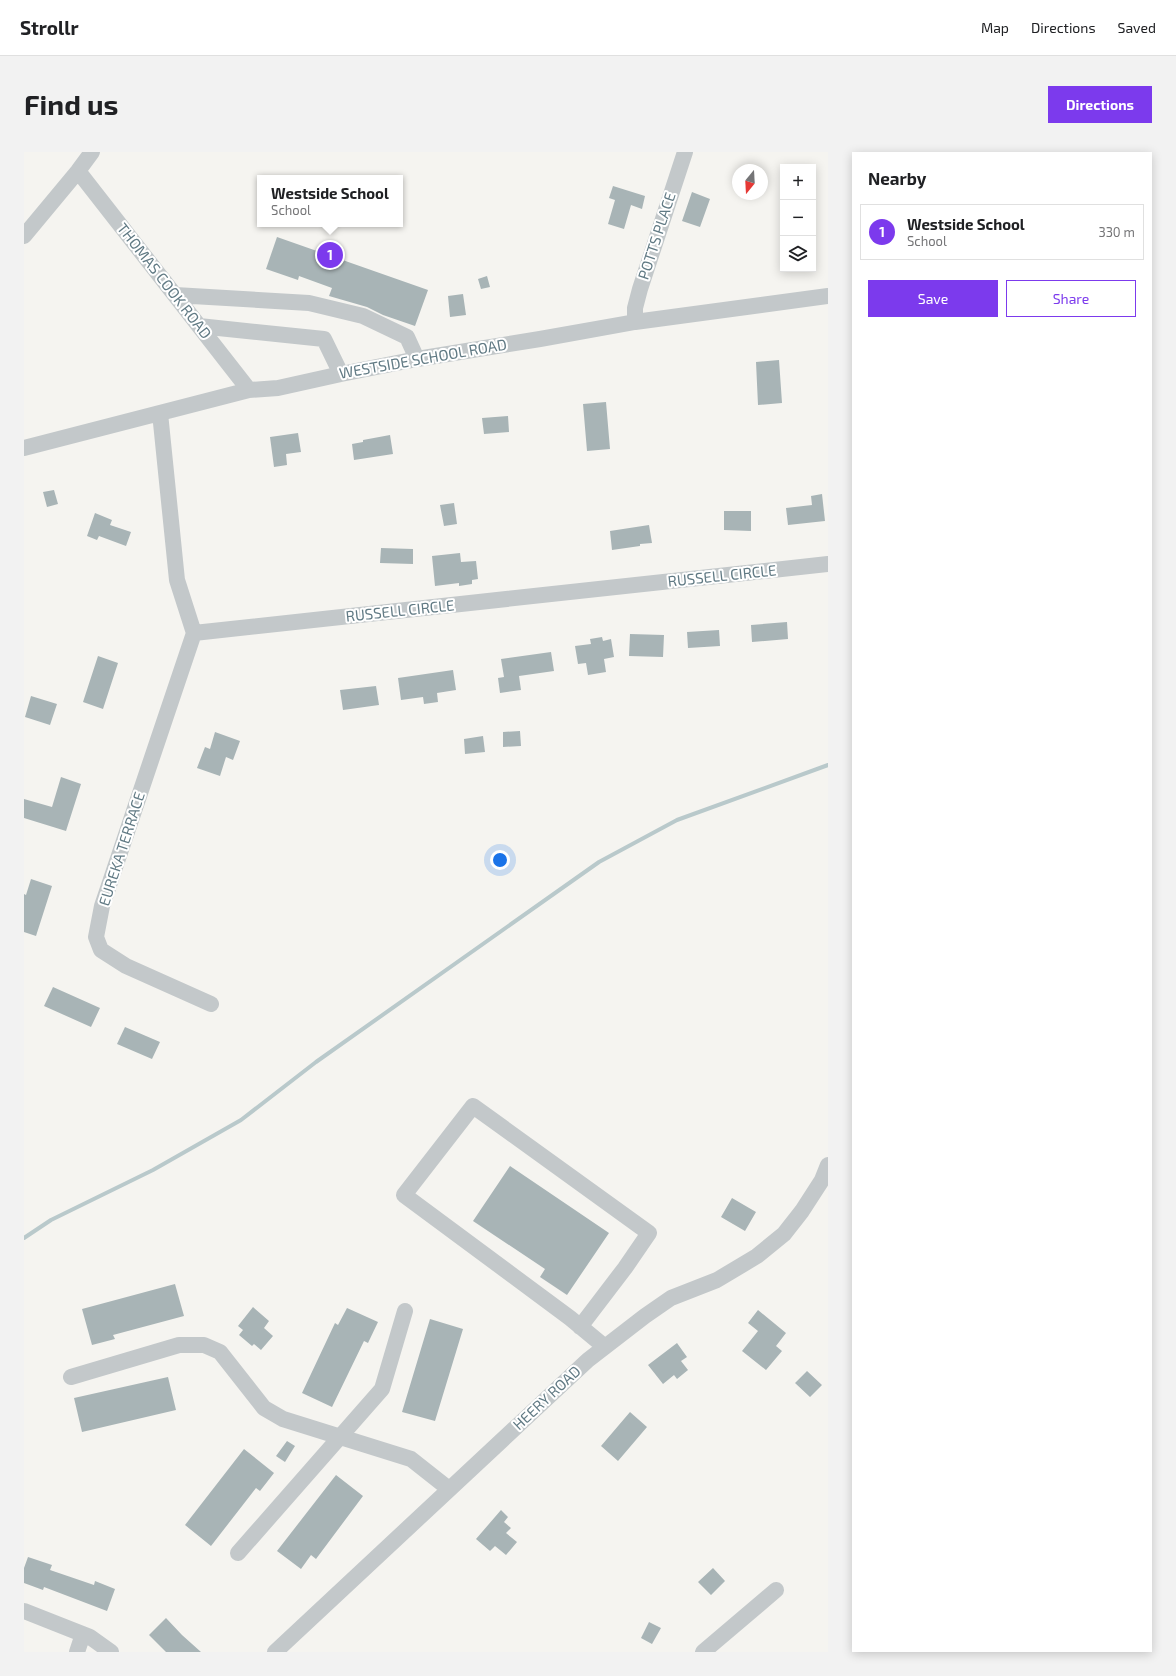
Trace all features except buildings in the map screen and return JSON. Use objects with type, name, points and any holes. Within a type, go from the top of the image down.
[{"type":"street","points":[[24,236],[92,152]]},
{"type":"street","name":"POTTS PLACE","points":[[635,322],[635,308],[640,289],[685,152]]},
{"type":"street","name":"THOMAS COOK ROAD","points":[[78,171],[249,390]]},
{"type":"street","points":[[175,295],[309,303],[363,316],[407,337],[417,359]]},
{"type":"street","name":"WESTSIDE SCHOOL ROAD","points":[[24,448],[249,390],[278,388],[417,359],[635,322],[828,296]]},
{"type":"street","points":[[199,326],[324,339],[341,374]]},
{"type":"street","points":[[160,413],[177,580],[194,633]]},
{"type":"street","name":"RUSSELL CIRCLE","points":[[194,633],[828,564]]},
{"type":"street","name":"EUREKA TERRACE","points":[[194,633],[102,906],[96,938],[101,950],[126,966],[211,1004]]},
{"type":"street","points":[[580,1326],[625,1268],[649,1233],[473,1106],[404,1194],[580,1326],[605,1347]]},
{"type":"street","name":"HEERY ROAD","points":[[275,1652],[588,1360],[671,1298],[717,1280],[757,1256],[784,1234],[802,1212],[822,1180],[828,1165]]},
{"type":"street","points":[[238,1553],[382,1389],[405,1311]]},
{"type":"street","points":[[71,1377],[179,1345],[204,1345],[220,1352],[264,1408],[283,1419],[411,1459],[449,1489]]},
{"type":"street","points":[[703,1652],[776,1590]]},
{"type":"street","points":[[24,1611],[90,1637],[111,1652]]},
{"type":"street","points":[[77,1652],[83,1634]]},
{"type":"waterway","points":[[24,1238],[51,1220],[153,1170],[241,1120],[316,1062],[599,862],[677,820],[828,765]]},
{"type":"place","name":"Westside School","points":[[330,255]]}]
